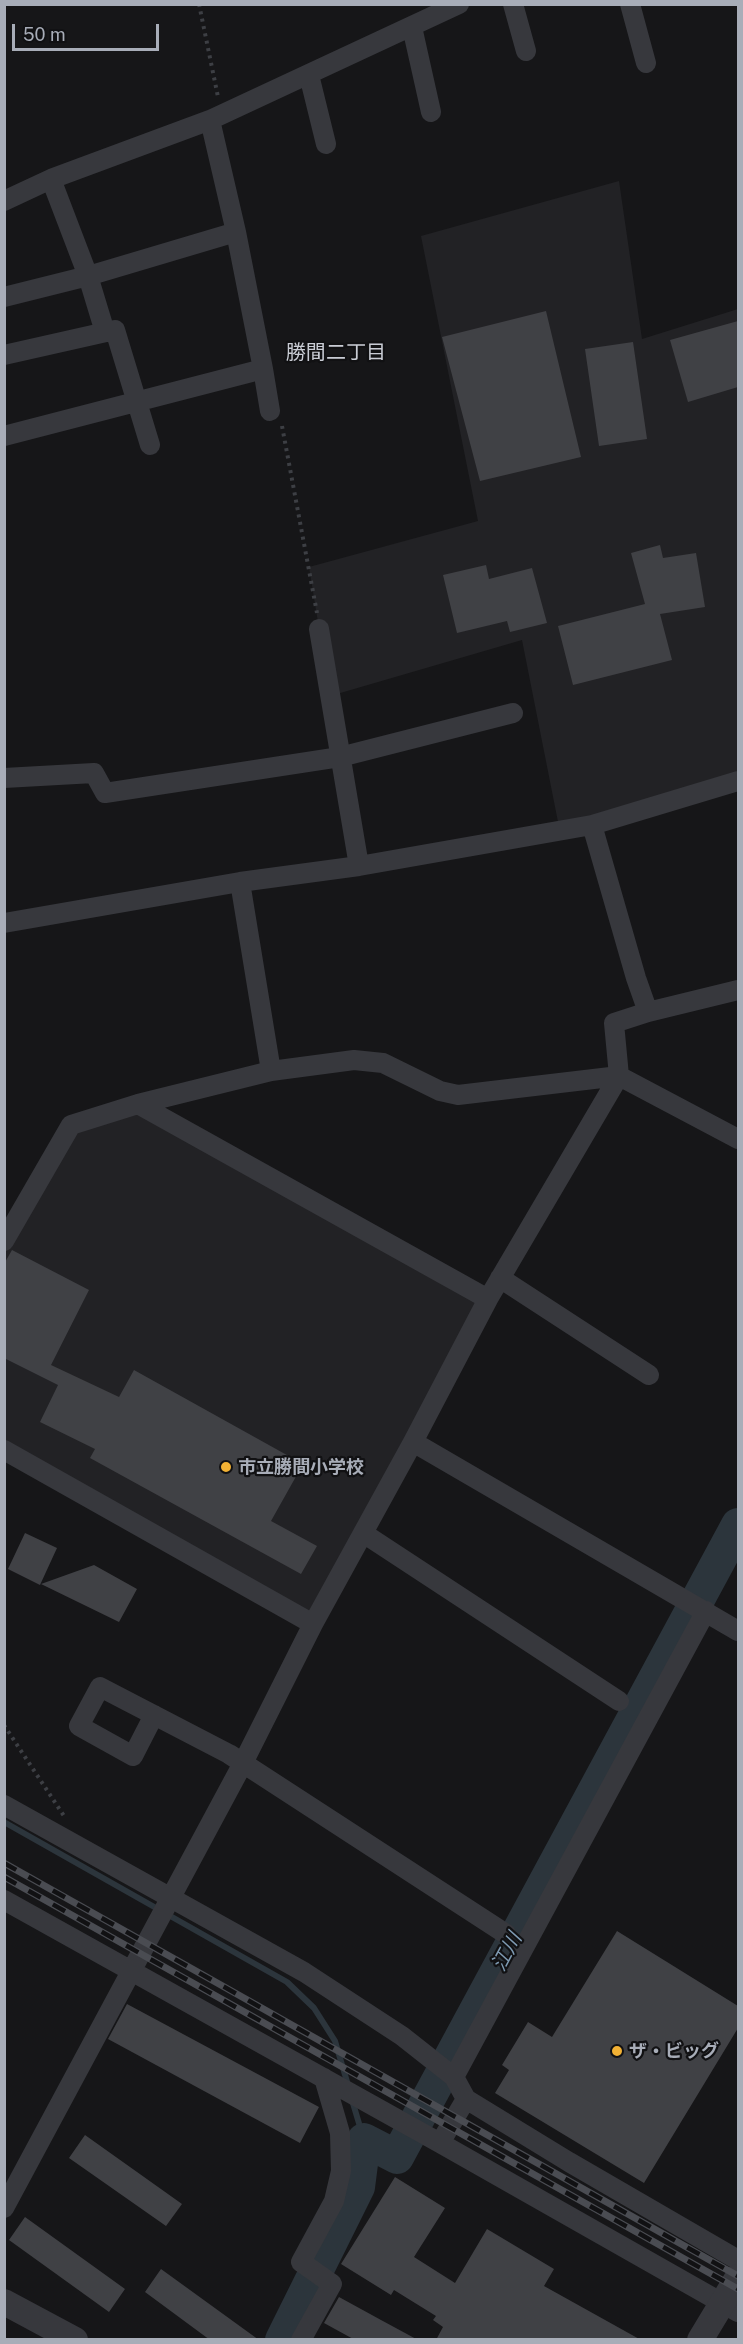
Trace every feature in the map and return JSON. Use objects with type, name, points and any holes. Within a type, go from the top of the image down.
[{"type":"street","points":[[4,201],[51,179],[210,120],[459,4]]},
{"type":"street","points":[[513,4],[526,51]]},
{"type":"street","points":[[630,4],[646,63]]},
{"type":"street","points":[[412,27],[431,112]]},
{"type":"street","points":[[309,75],[326,144]]},
{"type":"street","points":[[210,120],[236,232],[270,411]]},
{"type":"street","points":[[51,179],[88,276],[105,332]]},
{"type":"street","points":[[4,297],[88,276],[236,232]]},
{"type":"street","points":[[4,355],[115,330],[150,445]]},
{"type":"street","points":[[4,436],[263,369]]},
{"type":"street","points":[[319,628],[359,866]]},
{"type":"street","points":[[4,778],[94,773],[105,793],[340,757],[513,713]]},
{"type":"street","points":[[4,923],[240,882],[359,866],[592,825],[738,781]]},
{"type":"street","points":[[592,825],[648,1012]]},
{"type":"street","points":[[240,882],[270,1071]]},
{"type":"street","points":[[4,2208],[242,1765],[313,1624],[488,1299],[620,1076],[614,1023],[648,1012],[738,990]]},
{"type":"street","points":[[4,1241],[11,1216],[71,1125],[138,1104],[270,1071],[354,1060],[383,1063],[440,1091],[458,1095],[620,1076],[738,1139]]},
{"type":"street","points":[[138,1104],[488,1299]]},
{"type":"street","points":[[500,1278],[649,1375]]},
{"type":"street","points":[[413,1442],[738,1631]]},
{"type":"street","points":[[4,1450],[313,1624]]},
{"type":"street","points":[[363,1533],[619,1701]]},
{"type":"street","points":[[454,2077],[706,1611]]},
{"type":"street","points":[[154,1715],[229,1754],[242,1765],[506,1935]]},
{"type":"street","points":[[4,1804],[304,1972],[402,2036],[454,2077],[466,2099],[738,2260]]},
{"type":"street","points":[[4,1900],[730,2308]]},
{"type":"street","points":[[301,2340],[332,2284],[301,2262],[334,2201],[340,2170],[340,2133],[324,2078]]},
{"type":"street","points":[[440,2143],[466,2099]]},
{"type":"street","points":[[700,2340],[730,2308],[738,2277]]},
{"type":"street","points":[[4,2302],[75,2340]]},
{"type":"path","points":[[4,1725],[65,1817]]},
{"type":"shaded area","points":[[619,181],[642,339],[738,309],[738,781],[560,832],[522,640],[330,696],[309,567],[478,521],[421,236]]},
{"type":"shaded area","points":[[138,1104],[488,1299],[313,1624],[5,1450],[5,1241],[71,1125]]},
{"type":"building","points":[[546,311],[581,457],[480,481],[442,337]]},
{"type":"building","points":[[738,321],[738,387],[688,402],[670,340]]},
{"type":"building","points":[[633,342],[647,439],[599,446],[585,349]]},
{"type":"building","points":[[660,545],[663,558],[696,553],[705,607],[660,614],[672,660],[573,685],[558,626],[645,604],[631,553]]},
{"type":"building","points":[[486,565],[489,579],[532,568],[547,623],[510,632],[507,621],[457,633],[443,575]]},
{"type":"building","points":[[12,1250],[89,1290],[51,1365],[119,1397],[134,1370],[303,1464],[271,1521],[317,1546],[301,1574],[90,1458],[95,1449],[40,1422],[58,1385],[4,1358],[4,1264]]},
{"type":"building","points":[[25,1533],[57,1548],[40,1585],[8,1569]]},
{"type":"building","points":[[94,1565],[137,1589],[119,1622],[41,1584]]},
{"type":"building","name":"ザ・ビッグ","points":[[617,1931],[738,2006],[738,2028],[644,2183],[495,2093],[509,2070],[502,2065],[528,2022],[552,2037]]},
{"type":"building","points":[[127,2004],[319,2107],[300,2143],[108,2039]]},
{"type":"building","points":[[85,2135],[182,2204],[166,2226],[69,2158]]},
{"type":"building","points":[[395,2177],[445,2208],[414,2257],[455,2283],[487,2229],[554,2269],[544,2286],[641,2340],[436,2340],[443,2327],[433,2320],[436,2316],[394,2290],[391,2295],[341,2264]]},
{"type":"building","points":[[25,2217],[125,2289],[109,2312],[9,2240]]},
{"type":"building","points":[[161,2269],[259,2340],[210,2340],[145,2292]]},
{"type":"building","points":[[339,2297],[418,2340],[355,2340],[324,2323]]},
{"type":"waterway","name":"江川","points":[[282,2340],[358,2187],[364,2140],[397,2157],[738,1525]]},
{"type":"waterway","points":[[4,1822],[287,1982],[314,2008],[335,2041],[348,2085]]},
{"type":"waterway","points":[[352,2100],[364,2140]]},
{"type":"railway","points":[[4,1863],[738,2276]]},
{"type":"railway","points":[[4,1877],[738,2289]]},
{"type":"place","name":"市立勝間小学校","points":[[226,1467]]},
{"type":"place","name":"ザ・ビッグ","points":[[617,2051]]},
{"type":"district","name":"勝間二丁目","points":[[336,353]]}]
